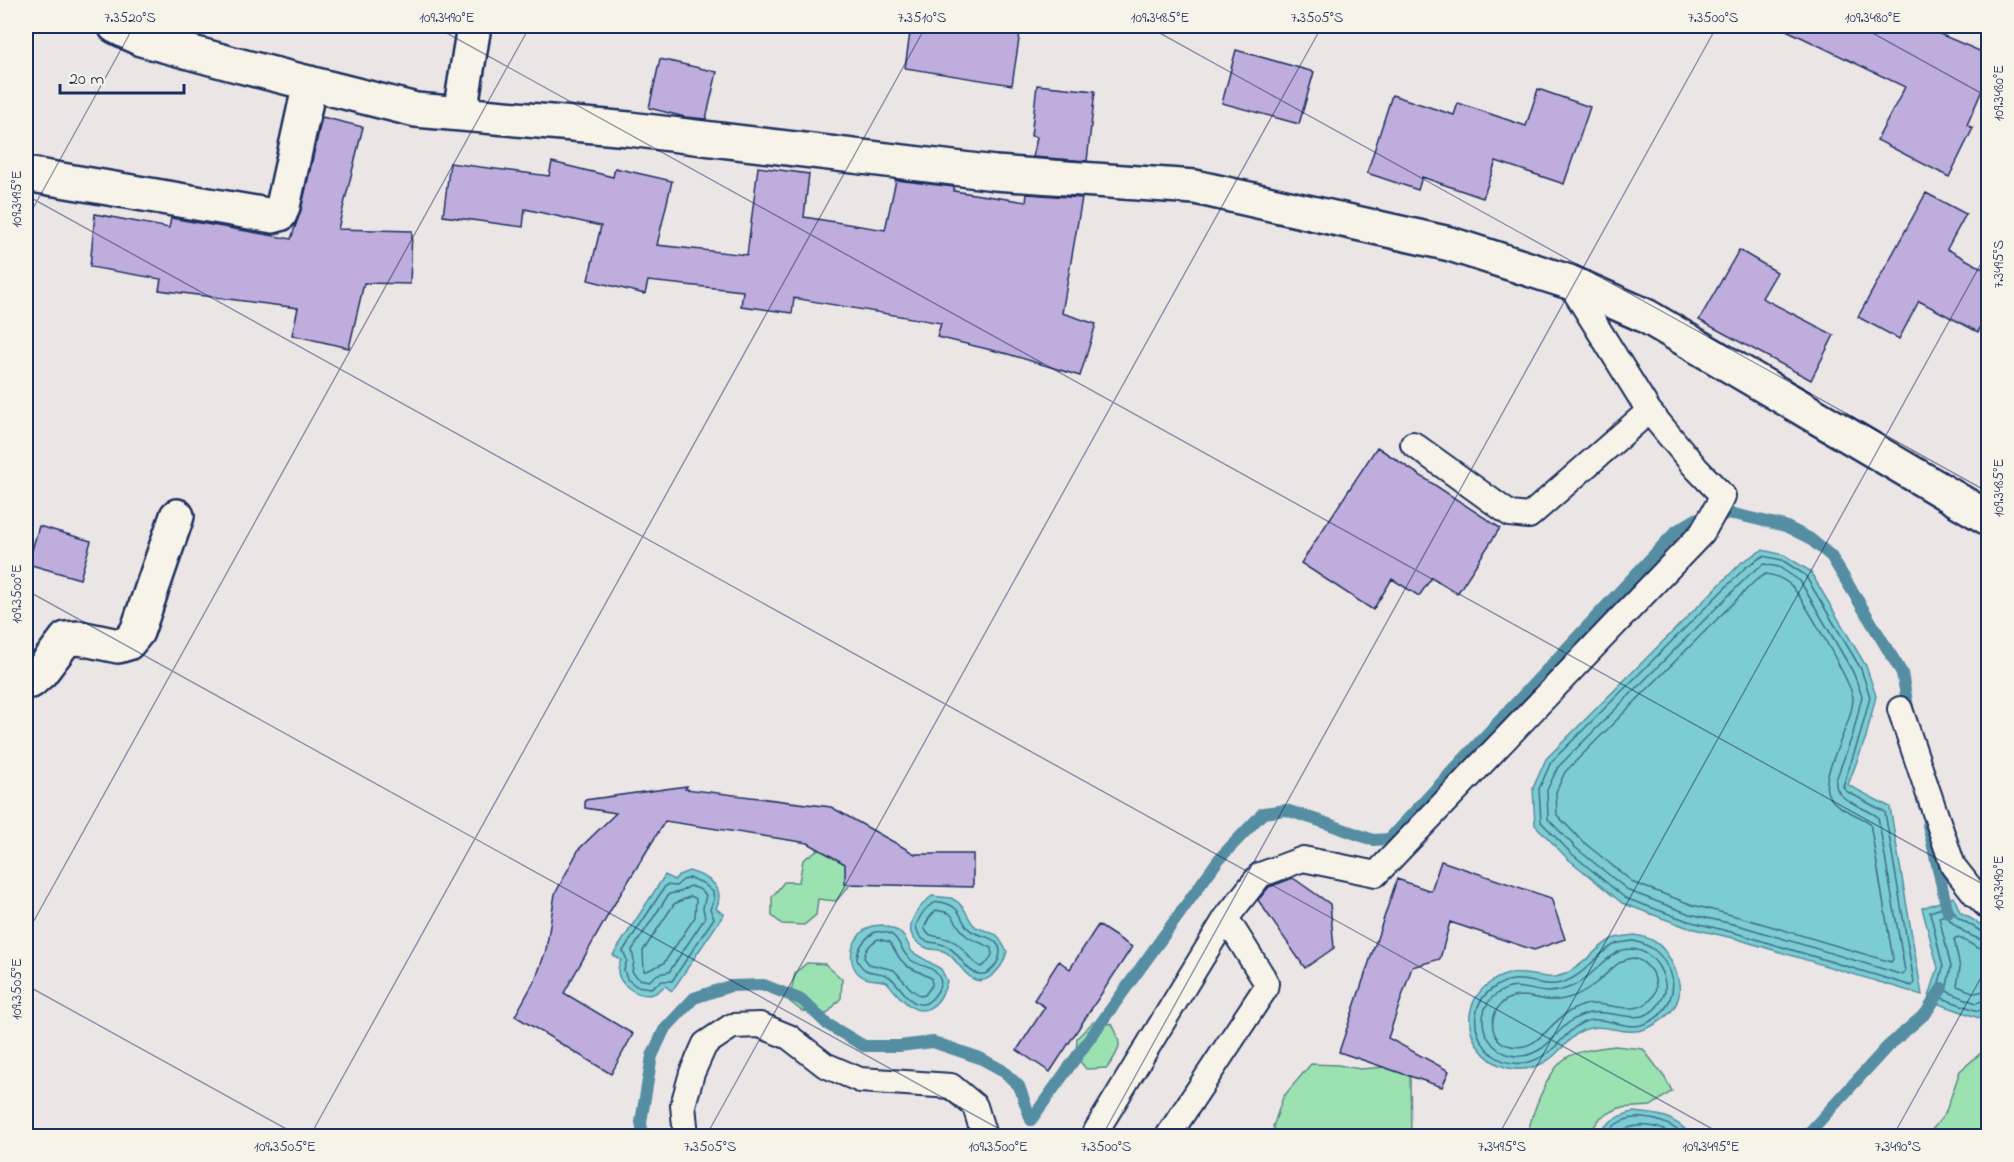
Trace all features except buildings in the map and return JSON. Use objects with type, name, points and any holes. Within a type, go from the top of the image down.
[{"type":"street","points":[[115,26],[141,39],[416,110],[628,129],[995,172],[1195,187],[1450,244],[1569,282],[1646,316],[1989,518]]},
{"type":"street","points":[[460,113],[474,26]]},
{"type":"street","points":[[26,174],[273,216],[280,214],[310,82]]},
{"type":"street","points":[[26,681],[31,681],[41,672],[66,639],[81,638],[118,646],[128,643],[137,632],[177,516]]},
{"type":"lane","points":[[1093,1137],[1226,918],[1260,875],[1303,859],[1376,874],[1702,533],[1723,496],[1648,411],[1569,282]]},
{"type":"lane","points":[[1413,444],[1510,514],[1529,516],[1648,411]]},
{"type":"lane","points":[[1900,709],[1953,866],[1975,894],[1989,907]]},
{"type":"lane","points":[[1168,1137],[1265,989],[1266,983],[1263,977],[1226,918]]},
{"type":"lane","points":[[686,1137],[683,1105],[692,1073],[705,1044],[732,1026],[760,1024],[789,1037],[825,1065],[860,1080],[951,1086],[975,1106],[984,1137]]},
{"type":"green space","points":[[817,850],[834,850],[851,866],[850,885],[836,901],[818,899],[816,915],[804,925],[782,924],[772,916],[772,897],[784,882],[799,882],[803,860]]},
{"type":"green space","points":[[807,963],[825,964],[842,979],[841,998],[827,1014],[802,1011],[789,1001],[795,973]]},
{"type":"green space","points":[[1093,1022],[1112,1024],[1118,1037],[1118,1051],[1107,1068],[1086,1069],[1076,1056],[1077,1038]]},
{"type":"green space","points":[[1615,1046],[1643,1049],[1672,1091],[1651,1106],[1619,1108],[1601,1117],[1590,1136],[1527,1136],[1545,1086],[1562,1061],[1580,1052]]},
{"type":"green space","points":[[1988,1047],[1988,1136],[1927,1136],[1945,1114],[1960,1071]]},
{"type":"green space","points":[[1311,1064],[1360,1069],[1386,1067],[1410,1076],[1411,1136],[1278,1136],[1273,1127],[1283,1097]]},
{"type":"water","points":[[1762,550],[1784,555],[1810,571],[1866,666],[1876,696],[1866,737],[1848,785],[1890,807],[1922,995],[1737,939],[1686,927],[1622,903],[1567,858],[1535,825],[1533,788],[1546,759],[1742,562]]},
{"type":"water","points":[[689,871],[703,876],[714,884],[719,894],[716,909],[724,914],[672,991],[665,986],[653,994],[636,992],[621,980],[618,969],[621,960],[613,955],[665,875],[674,880]]},
{"type":"water","points":[[932,896],[951,898],[958,902],[976,927],[997,935],[1007,951],[1001,966],[990,977],[983,980],[971,978],[947,953],[930,949],[917,942],[912,935],[912,921],[920,907]]},
{"type":"water","points":[[1954,897],[1960,912],[1988,929],[1988,1009],[1982,1019],[1928,1000],[1938,968],[1922,908]]},
{"type":"water","points":[[882,925],[898,931],[905,938],[912,952],[941,969],[947,981],[941,997],[931,1007],[918,1010],[899,996],[887,982],[865,978],[854,968],[853,947],[860,934],[872,926]]},
{"type":"water","points":[[1635,935],[1648,938],[1658,944],[1674,966],[1677,975],[1678,999],[1673,1009],[1660,1021],[1637,1031],[1598,1027],[1583,1030],[1550,1059],[1525,1069],[1506,1068],[1490,1060],[1478,1047],[1471,1031],[1470,1014],[1476,997],[1491,982],[1511,974],[1556,977],[1572,971],[1612,939]]},
{"type":"water","points":[[1633,1112],[1666,1117],[1679,1124],[1692,1136],[1598,1136],[1612,1120]]},
{"type":"waterway","points":[[643,1136],[641,1122],[652,1056],[664,1030],[694,998],[730,986],[764,985],[802,1000],[827,1024],[864,1046],[899,1046],[933,1042],[980,1058],[1002,1070],[1019,1086],[1031,1120],[1219,859],[1263,813],[1286,810],[1373,840],[1389,839],[1676,531],[1698,518],[1734,514],[1785,526],[1809,538],[1831,556],[1902,673],[1909,713]]},
{"type":"waterway","points":[[1928,825],[1948,913]]},
{"type":"waterway","points":[[1806,1136],[1887,1047],[1926,1013],[1942,988]]}]
